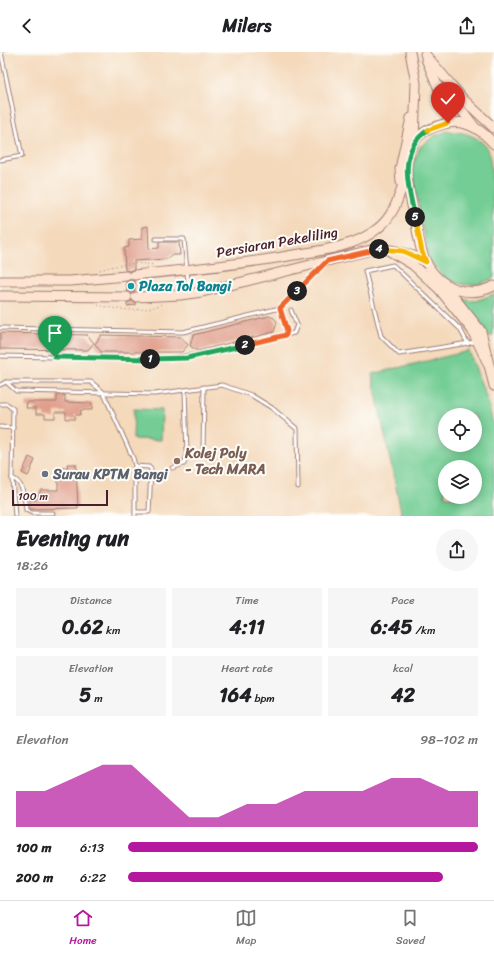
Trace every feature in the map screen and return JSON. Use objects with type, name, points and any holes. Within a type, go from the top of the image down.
[{"type":"main road","points":[[410,52],[416,83],[414,106],[414,141],[408,157],[407,171],[409,189],[422,252],[426,262],[481,331],[494,386]]},
{"type":"main road","points":[[425,53],[433,79],[438,87],[467,116],[474,126],[494,144]]},
{"type":"main road","points":[[425,53],[463,99],[494,128]]},
{"type":"main road","points":[[402,186],[400,169],[414,106]]},
{"type":"main road","points":[[414,141],[429,129],[443,124],[458,122],[474,126]]},
{"type":"main road","name":"Persiaran Pekeliling","points":[[0,281],[70,281],[188,270],[300,254],[359,240],[378,229],[391,215],[407,171]]},
{"type":"main road","points":[[384,249],[403,259],[423,273],[439,289],[472,330],[473,343],[490,370]]},
{"type":"main road","name":"Persiaran Pekeliling","points":[[0,296],[131,297],[189,294],[362,252],[384,249],[403,251],[426,262]]},
{"type":"main road","points":[[443,283],[456,290],[471,292],[494,286]]},
{"type":"lane","points":[[0,160],[22,156],[1,52]]},
{"type":"lane","points":[[156,238],[184,238],[189,294]]},
{"type":"lane","points":[[0,328],[183,332],[280,308],[327,261]]},
{"type":"lane","points":[[462,345],[463,337],[460,329],[393,265],[365,271],[381,336],[399,354],[462,345],[473,343]]},
{"type":"lane","points":[[280,308],[287,331],[286,335]]},
{"type":"lane","points":[[0,356],[164,359],[187,358],[294,333],[296,328],[291,310]]},
{"type":"lane","points":[[463,337],[473,343]]},
{"type":"lane","points":[[6,382],[16,391],[155,394],[222,385],[251,395],[272,408],[297,429],[298,488]]},
{"type":"lane","points":[[0,385],[6,382],[92,382],[103,392],[133,458],[135,466],[135,516]]},
{"type":"lane","points":[[203,454],[204,387]]},
{"type":"lane","points":[[172,468],[179,466],[186,460],[185,390]]},
{"type":"lane","points":[[0,404],[7,404],[13,409],[12,478],[15,516]]},
{"type":"lane","points":[[0,427],[13,428]]},
{"type":"lane","points":[[135,466],[149,467],[150,469],[149,512],[135,512]]},
{"type":"lane","points":[[12,478],[19,481],[21,485],[26,510],[32,512],[53,513]]},
{"type":"path","points":[[98,305],[114,309],[158,306],[164,303]]},
{"type":"green space","points":[[447,131],[464,133],[475,137],[488,149],[493,210],[494,278],[484,282],[465,285],[456,283],[441,274],[428,257],[412,169],[420,147],[434,136]]},
{"type":"green space","points":[[494,294],[493,336],[488,336],[481,326],[456,299],[476,301]]},
{"type":"green space","points":[[469,351],[488,402],[494,429],[494,516],[402,516],[372,374]]},
{"type":"green space","points":[[134,409],[162,410],[161,440],[133,439]]},
{"type":"building","points":[[148,226],[149,249],[159,248],[159,242],[179,242],[180,255],[171,255],[167,259],[134,261],[134,269],[129,271],[125,270],[124,248],[129,247],[129,240],[142,239],[142,227]]},
{"type":"building","points":[[131,280],[135,281],[135,291],[132,293],[127,291],[126,282]]},
{"type":"building","points":[[131,301],[136,303],[136,305],[127,306],[127,303]]},
{"type":"building","points":[[269,316],[274,318],[277,322],[274,332],[198,351],[190,346],[193,335]]},
{"type":"building","points":[[0,333],[87,335],[94,343],[88,350],[0,349]]},
{"type":"building","points":[[101,335],[181,337],[188,345],[182,352],[101,352],[95,344]]},
{"type":"building","points":[[57,395],[65,395],[65,402],[92,403],[92,410],[81,410],[80,415],[75,415],[75,419],[66,419],[66,412],[55,412],[55,418],[45,418],[45,414],[36,414],[36,408],[26,408],[27,402],[57,402]]},
{"type":"building","points":[[29,457],[35,460],[28,476],[22,473]]},
{"type":"building","points":[[67,464],[76,464],[78,508],[30,509],[30,500],[36,500],[35,495],[40,495],[40,490],[58,490],[58,472],[63,472],[63,467],[68,467]]},
{"type":"place","name":"Plaza Tol Bangi","points":[[131,286]]},
{"type":"place","name":"Kolej Poly - Tech MARA","points":[[177,461]]},
{"type":"place","name":"Surau KPTM Bangi","points":[[45,474]]},
{"type":"route","points":[[55,357],[187,358],[286,335],[287,331],[280,308],[327,261],[380,249],[403,251],[426,262],[422,252],[407,180],[408,157],[414,141],[420,134],[438,125],[448,123]]}]
